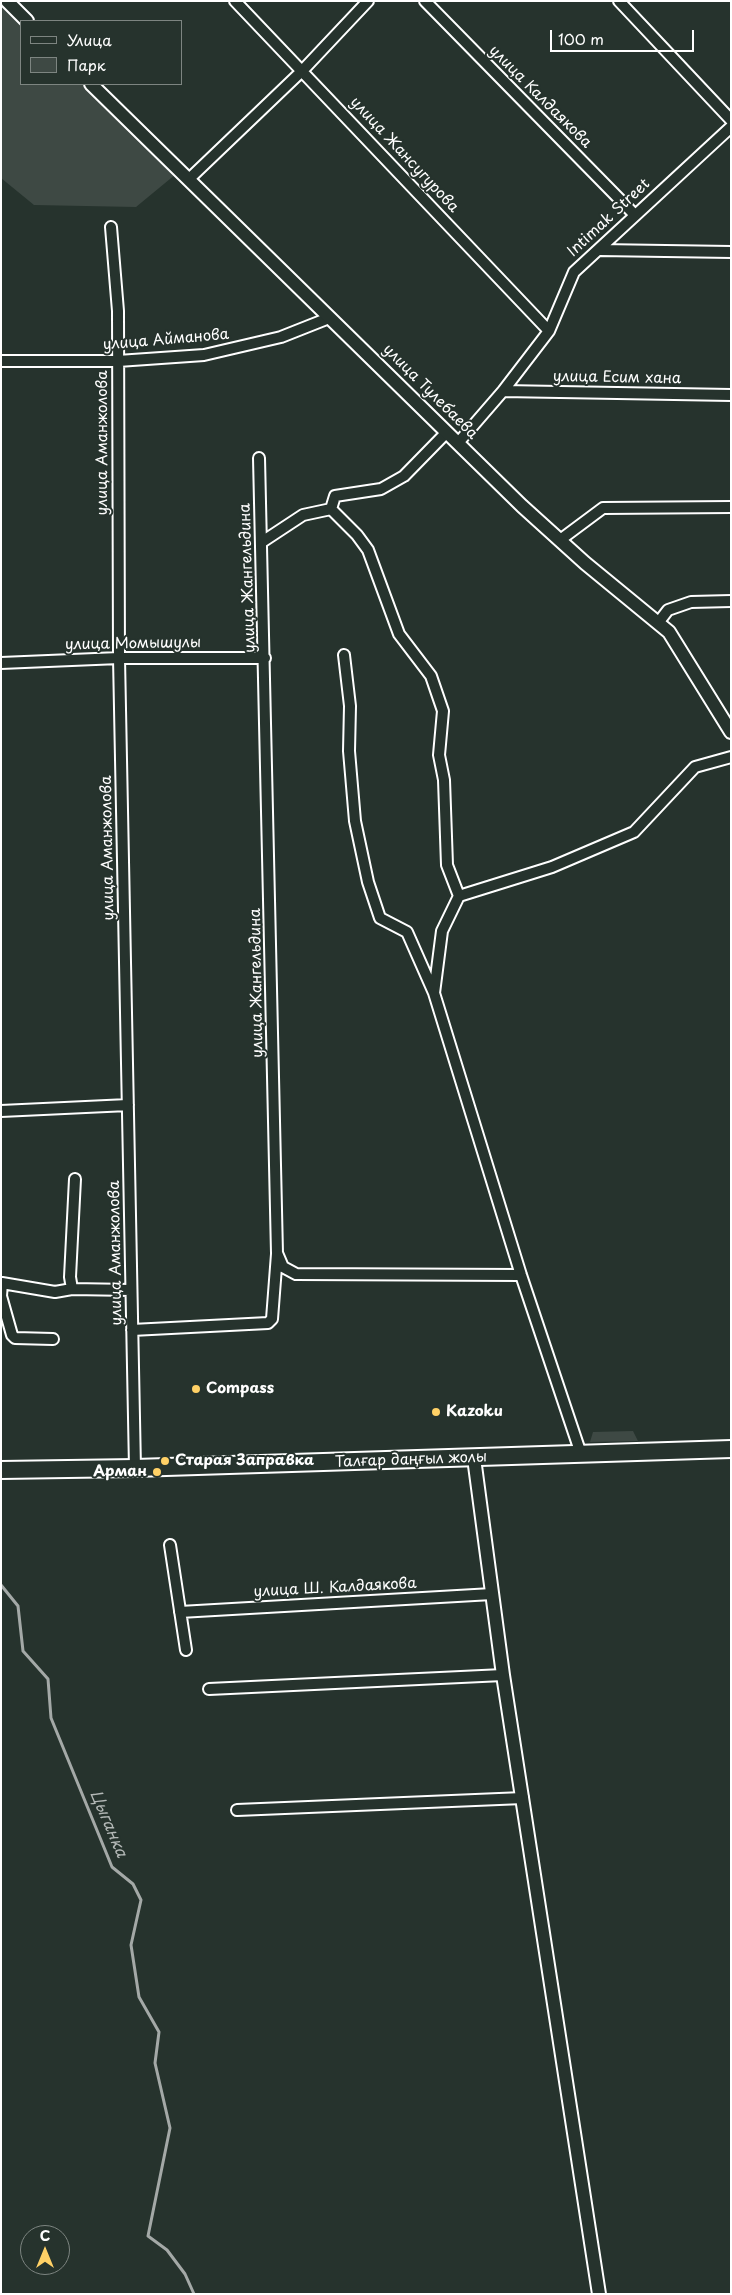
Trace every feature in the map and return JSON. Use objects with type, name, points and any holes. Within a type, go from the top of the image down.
[{"type":"main road","name":"Талғар даңғыл жолы","points":[[1,1470],[474,1458],[731,1448]]},
{"type":"street","points":[[7,1],[26,20]]},
{"type":"street","name":"улица Жансугурова","points":[[235,1],[303,70],[549,331]]},
{"type":"street","points":[[189,179],[303,70],[368,1]]},
{"type":"street","name":"улица Калдаякова","points":[[425,1],[634,214]]},
{"type":"street","points":[[619,1],[731,120]]},
{"type":"street","name":"улица Тулебаева","points":[[92,85],[329,318],[560,540],[669,632],[731,732]]},
{"type":"street","name":"Intimak Street","points":[[458,443],[503,392],[549,331],[574,272],[600,250],[634,214],[731,127]]},
{"type":"street","name":"улица Аманжолова","points":[[111,228],[118,299],[119,658],[135,1468]]},
{"type":"street","points":[[600,250],[731,252]]},
{"type":"street","name":"улица Айманова","points":[[1,361],[118,361],[204,354],[242,348],[281,337],[329,318]]},
{"type":"street","name":"улица Есим хана","points":[[503,392],[731,395]]},
{"type":"street","points":[[331,509],[335,496],[381,489],[404,476],[447,432]]},
{"type":"street","name":"улица Жангельдина","points":[[132,1330],[268,1323],[272,1319],[277,1253],[259,458]]},
{"type":"street","points":[[560,540],[603,508],[731,507]]},
{"type":"street","points":[[262,542],[303,515],[331,509]]},
{"type":"street","points":[[331,509],[357,535],[368,550],[399,634],[431,676],[443,711],[439,755],[444,780],[448,865],[459,896],[442,930],[434,993]]},
{"type":"street","points":[[658,623],[668,610],[691,602],[731,601]]},
{"type":"street","points":[[344,655],[350,706],[349,751],[355,821],[368,882],[380,918],[407,932],[434,993],[521,1275],[581,1454]]},
{"type":"street","name":"улица Момышулы","points":[[1,663],[119,658],[265,658]]},
{"type":"street","points":[[459,896],[552,867],[634,832],[694,766],[731,758]]},
{"type":"street","points":[[1,1111],[128,1105]]},
{"type":"street","points":[[72,1289],[70,1277],[75,1179]]},
{"type":"street","points":[[277,1253],[283,1267],[296,1274],[521,1275]]},
{"type":"street","points":[[53,1339],[15,1338],[12,1335],[1,1296],[2,1283],[55,1292],[72,1289],[131,1290]]},
{"type":"street","points":[[474,1458],[503,1675],[599,2294]]},
{"type":"street","points":[[170,1545],[186,1650]]},
{"type":"street","name":"улица Ш. Калдаякова","points":[[180,1612],[492,1594]]},
{"type":"street","points":[[209,1689],[503,1675]]},
{"type":"street","points":[[237,1810],[523,1798]]},
{"type":"green space","points":[[1,5],[20,23],[20,85],[84,85],[176,174],[136,207],[34,205],[1,178]]},
{"type":"green space","points":[[633,1431],[638,1441],[590,1442],[593,1432]]},
{"type":"waterway","name":"Цыганка","points":[[1,1585],[18,1606],[23,1651],[48,1679],[51,1718],[112,1867],[133,1884],[141,1900],[131,1945],[139,1997],[159,2032],[155,2063],[170,2128],[148,2236],[167,2250],[185,2274],[194,2294]]},
{"type":"place","name":"Compass","points":[[196,1389]]},
{"type":"place","name":"Kazoku","points":[[436,1412]]},
{"type":"place","name":"Старая Заправка","points":[[165,1461]]},
{"type":"place","name":"Арман","points":[[157,1472]]}]
